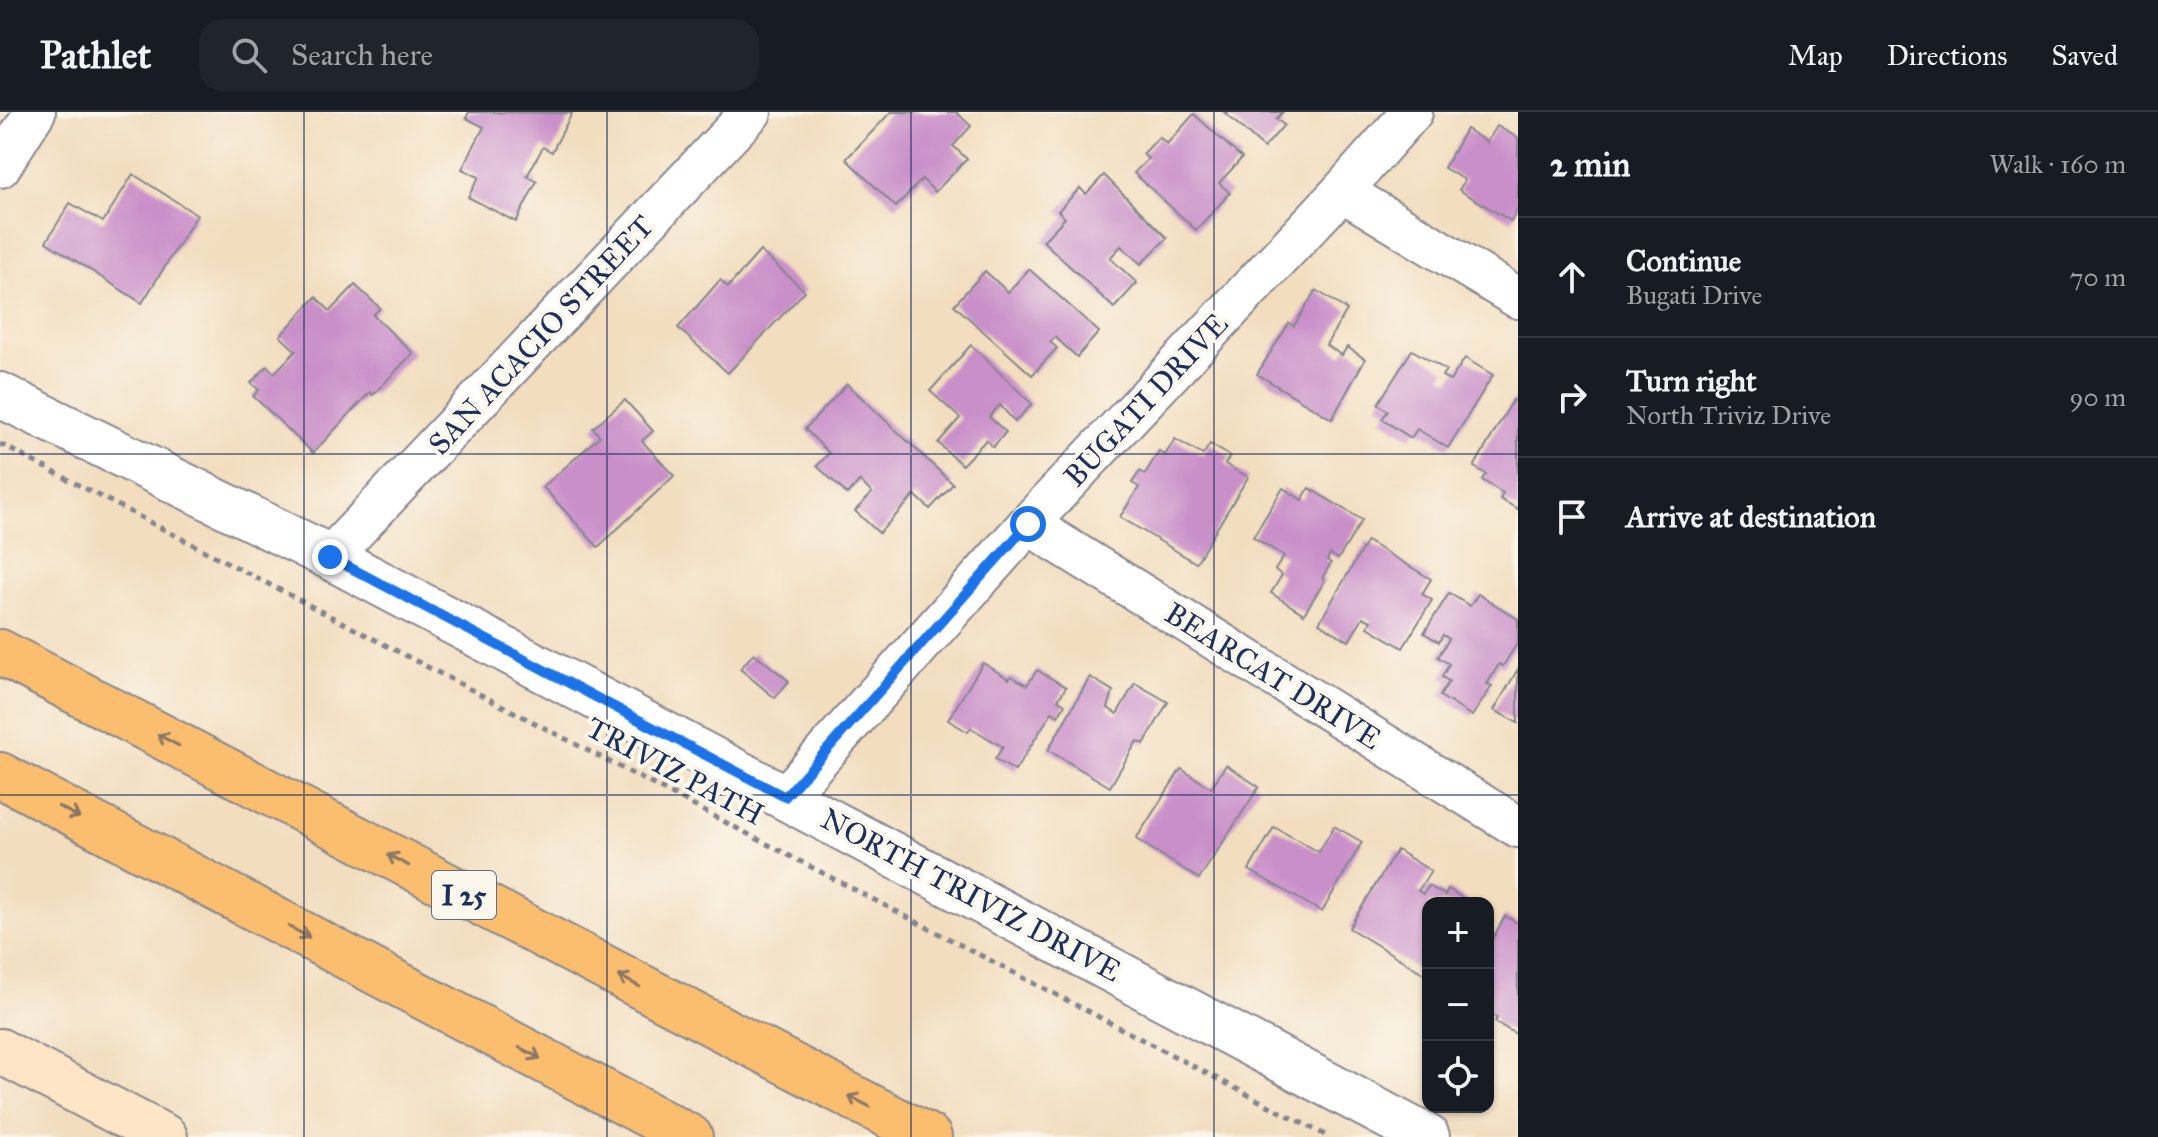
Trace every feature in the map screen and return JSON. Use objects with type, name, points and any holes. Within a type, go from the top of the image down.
[{"type":"highway","name":"I 25","points":[[0,652],[929,1137]]},
{"type":"highway","points":[[0,775],[690,1137]]},
{"type":"main road","points":[[0,1051],[165,1137]]},
{"type":"street","points":[[0,167],[35,112]]},
{"type":"street","name":"SAN ACACIO STREET","points":[[330,557],[751,112]]},
{"type":"street","name":"BUGATI DRIVE","points":[[785,797],[1028,524],[1342,191],[1412,112]]},
{"type":"street","points":[[1342,191],[1518,298]]},
{"type":"street","name":"NORTH TRIVIZ DRIVE","points":[[0,395],[330,557],[1427,1137]]},
{"type":"street","name":"BEARCAT DRIVE","points":[[1028,524],[1518,827]]},
{"type":"path","name":"TRIVIZ PATH","points":[[0,444],[1329,1137]]},
{"type":"building","points":[[469,112],[572,113],[552,152],[543,147],[527,176],[537,181],[516,222],[468,197],[479,177],[462,169],[484,127],[466,118]]},
{"type":"building","points":[[891,112],[956,112],[971,126],[953,146],[967,159],[935,192],[922,179],[896,207],[846,159]]},
{"type":"building","points":[[1224,112],[1283,112],[1276,119],[1284,125],[1264,148]]},
{"type":"building","points":[[1194,114],[1242,158],[1219,183],[1230,193],[1196,230],[1134,173],[1148,159],[1143,154],[1159,137],[1167,144]]},
{"type":"building","points":[[1497,126],[1518,138],[1518,208],[1511,221],[1459,190],[1465,180],[1444,168],[1466,129],[1487,142]]},
{"type":"building","points":[[133,174],[197,215],[142,303],[46,242],[70,203],[103,222]]},
{"type":"building","points":[[1104,175],[1167,238],[1141,264],[1121,246],[1110,258],[1137,283],[1114,308],[1043,241],[1065,218],[1058,211],[1080,188],[1086,194]]},
{"type":"building","points":[[760,251],[805,291],[728,373],[678,328],[720,280],[728,287]]},
{"type":"building","points":[[1029,269],[1099,332],[1077,357],[1055,337],[1050,342],[1057,348],[1032,375],[954,305],[985,271],[1008,292]]},
{"type":"building","points":[[355,285],[380,308],[373,315],[413,353],[373,395],[370,392],[313,453],[253,396],[259,390],[251,383],[267,366],[274,373],[296,351],[280,336],[316,297],[330,311]]},
{"type":"building","points":[[1316,290],[1347,310],[1326,345],[1342,355],[1347,347],[1365,359],[1332,419],[1257,374],[1289,323],[1294,326]]},
{"type":"building","points":[[971,345],[1032,404],[1015,422],[1000,405],[989,417],[1006,432],[993,447],[986,440],[962,465],[938,443],[960,418],[930,391]]},
{"type":"building","points":[[1412,350],[1446,370],[1442,376],[1450,381],[1465,358],[1493,375],[1448,448],[1417,429],[1411,438],[1382,419],[1388,411],[1378,404]]},
{"type":"building","points":[[847,384],[953,484],[930,509],[915,495],[879,533],[855,511],[872,493],[860,481],[847,494],[817,466],[829,453],[805,429]]},
{"type":"building","points":[[625,400],[653,431],[642,441],[674,476],[598,547],[543,487],[600,436],[593,428]]},
{"type":"building","points":[[1513,400],[1518,403],[1518,509],[1500,499],[1503,493],[1482,480],[1486,474],[1474,467]]},
{"type":"building","points":[[1175,439],[1203,455],[1210,444],[1230,456],[1225,464],[1248,477],[1196,563],[1120,517],[1139,487],[1132,483],[1140,471],[1145,474],[1159,451],[1165,455]]},
{"type":"building","points":[[1283,488],[1302,500],[1309,488],[1362,520],[1338,559],[1330,554],[1327,560],[1331,563],[1322,578],[1325,580],[1304,614],[1271,593],[1282,575],[1275,570],[1284,556],[1253,537]]},
{"type":"building","points":[[1367,541],[1431,579],[1422,594],[1432,600],[1403,648],[1368,627],[1371,621],[1363,617],[1349,641],[1319,623]]},
{"type":"building","points":[[1449,593],[1470,606],[1478,594],[1518,619],[1518,642],[1503,666],[1499,664],[1487,684],[1492,686],[1472,716],[1440,696],[1449,681],[1442,677],[1449,664],[1438,657],[1449,639],[1443,635],[1439,642],[1424,633]]},
{"type":"building","points":[[754,653],[789,681],[775,698],[740,669]]},
{"type":"building","points":[[983,663],[1009,679],[1011,676],[1027,685],[1037,670],[1066,687],[1058,700],[1065,704],[1058,716],[1052,712],[1015,771],[995,759],[1003,747],[971,728],[968,732],[948,720]]},
{"type":"building","points":[[1518,669],[1518,723],[1494,710]]},
{"type":"building","points":[[1090,677],[1113,691],[1108,708],[1117,714],[1135,683],[1168,702],[1144,744],[1137,741],[1110,787],[1048,750]]},
{"type":"building","points":[[1226,765],[1259,787],[1199,879],[1136,839],[1181,769],[1211,788]]},
{"type":"building","points":[[1334,826],[1362,842],[1322,912],[1249,870],[1274,827],[1319,852]]},
{"type":"building","points":[[1397,850],[1431,871],[1418,891],[1423,894],[1429,886],[1445,895],[1448,889],[1461,897],[1422,897],[1422,972],[1349,928]]},
{"type":"building","points":[[1505,916],[1518,923],[1518,1035],[1495,1022],[1494,936]]},
{"type":"route","points":[[330,557],[785,797],[1028,524]]}]
